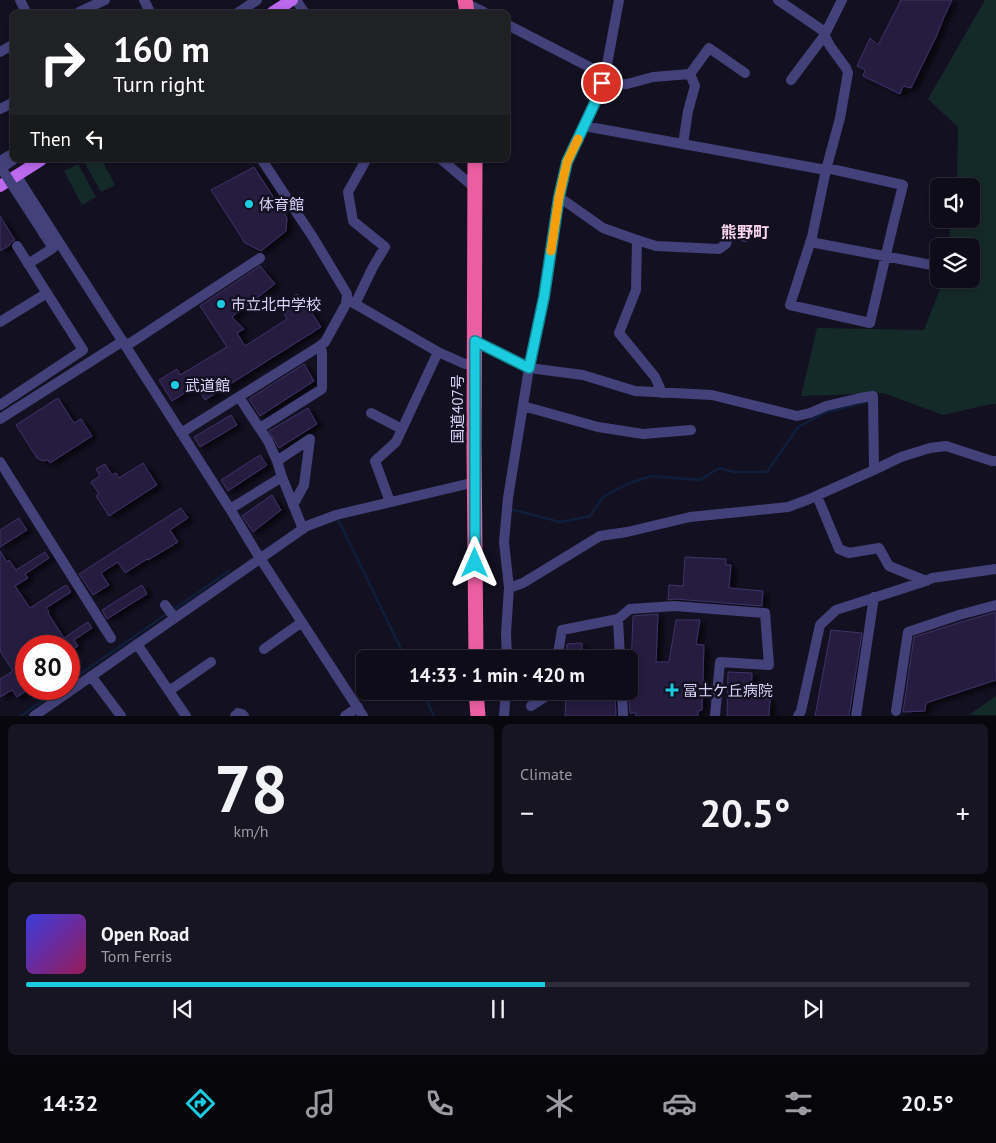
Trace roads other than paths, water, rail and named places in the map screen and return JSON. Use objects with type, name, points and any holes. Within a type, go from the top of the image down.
[{"type":"highway","name":"国道407号","points":[[476,162],[476,650]]},
{"type":"highway","points":[[477,700],[478,716]]},
{"type":"main road","points":[[275,10],[292,0]]},
{"type":"main road","points":[[0,186],[37,162]]},
{"type":"street","points":[[84,10],[106,0]]},
{"type":"street","points":[[242,10],[256,0]]},
{"type":"street","points":[[507,650],[509,588],[504,542],[508,498],[529,368],[544,297],[559,197],[567,162],[602,86],[619,0]]},
{"type":"street","points":[[584,126],[827,169],[903,185],[870,323],[790,305],[810,242],[827,169],[840,118],[848,73],[822,30],[778,0]]},
{"type":"street","points":[[791,80],[824,36],[842,0]]},
{"type":"street","points":[[466,5],[479,10]]},
{"type":"street","points":[[510,25],[605,75]]},
{"type":"street","points":[[602,86],[627,84],[653,77],[690,74],[709,48],[745,74]]},
{"type":"street","points":[[683,144],[688,111],[695,86],[690,74]]},
{"type":"street","points":[[10,162],[1,168],[53,248],[28,264]]},
{"type":"street","points":[[265,162],[314,239],[351,302],[438,352],[465,364],[475,364]]},
{"type":"street","points":[[181,433],[325,342],[346,304],[351,302],[385,247],[354,220],[348,192],[365,162]]},
{"type":"street","points":[[444,162],[476,189]]},
{"type":"street","points":[[16,175],[260,558],[360,711],[345,716]]},
{"type":"street","points":[[559,197],[602,228],[656,246],[720,249],[726,244],[729,235],[737,232],[745,236]]},
{"type":"street","points":[[637,240],[636,290],[619,333],[655,377],[662,393]]},
{"type":"street","points":[[810,242],[930,265]]},
{"type":"street","points":[[0,405],[83,350],[17,246]]},
{"type":"street","points":[[0,419],[260,258]]},
{"type":"street","points":[[0,322],[46,293]]},
{"type":"street","points":[[475,341],[529,368],[583,375],[634,391],[712,395],[797,416],[826,406],[873,396],[874,470]]},
{"type":"street","points":[[260,428],[322,389],[322,352],[320,346]]},
{"type":"street","points":[[390,502],[375,461],[396,442],[438,352]]},
{"type":"street","points":[[239,397],[268,441],[303,529]]},
{"type":"street","points":[[523,406],[598,426],[643,434],[691,430]]},
{"type":"street","points":[[371,413],[402,429]]},
{"type":"street","points":[[277,461],[310,439],[304,485],[294,506]]},
{"type":"street","points":[[509,588],[523,584],[600,536],[627,532],[690,517],[788,507],[817,496],[901,457],[930,448],[946,446],[996,461]]},
{"type":"street","points":[[0,462],[111,638]]},
{"type":"street","points":[[230,509],[282,477]]},
{"type":"street","points":[[34,716],[307,526],[336,515],[475,483]]},
{"type":"street","points":[[817,496],[839,549],[849,553],[879,548],[889,566],[926,581]]},
{"type":"street","points":[[798,716],[801,711],[820,625],[836,610],[932,578],[996,569]]},
{"type":"street","points":[[856,716],[874,597]]},
{"type":"street","points":[[165,605],[175,618]]},
{"type":"street","points":[[896,711],[908,632],[996,605]]},
{"type":"street","points":[[559,650],[562,630],[618,619],[630,609],[668,606],[764,613],[769,665],[720,662],[714,716]]},
{"type":"street","points":[[618,619],[620,650]]},
{"type":"street","points":[[264,649],[302,622]]},
{"type":"street","points":[[137,644],[186,716]]},
{"type":"street","points":[[169,691],[211,662]]},
{"type":"street","points":[[91,676],[121,716]]},
{"type":"street","points":[[504,716],[505,700]]},
{"type":"street","points":[[531,706],[539,700]]},
{"type":"street","points":[[622,700],[623,716]]},
{"type":"street","points":[[234,716],[238,713],[244,716]]},
{"type":"waterway","points":[[510,509],[560,522],[590,516],[603,497],[629,483],[652,476],[700,480],[719,468],[734,472],[767,472],[798,427],[827,412],[866,402]]},
{"type":"waterway","points":[[338,519],[402,650]]},
{"type":"waterway","points":[[173,610],[229,571]]},
{"type":"waterway","points":[[80,674],[168,613]]},
{"type":"waterway","points":[[21,716],[44,700]]},
{"type":"waterway","points":[[426,700],[434,716]]},
{"type":"place","name":"体育館","points":[[249,204]]},
{"type":"place","name":"市立北中学校","points":[[221,304]]},
{"type":"place","name":"武道館","points":[[175,385]]},
{"type":"place","name":"冨士ケ丘病院","points":[[672,690]]},
{"type":"district","name":"熊野町","points":[[745,232]]}]
